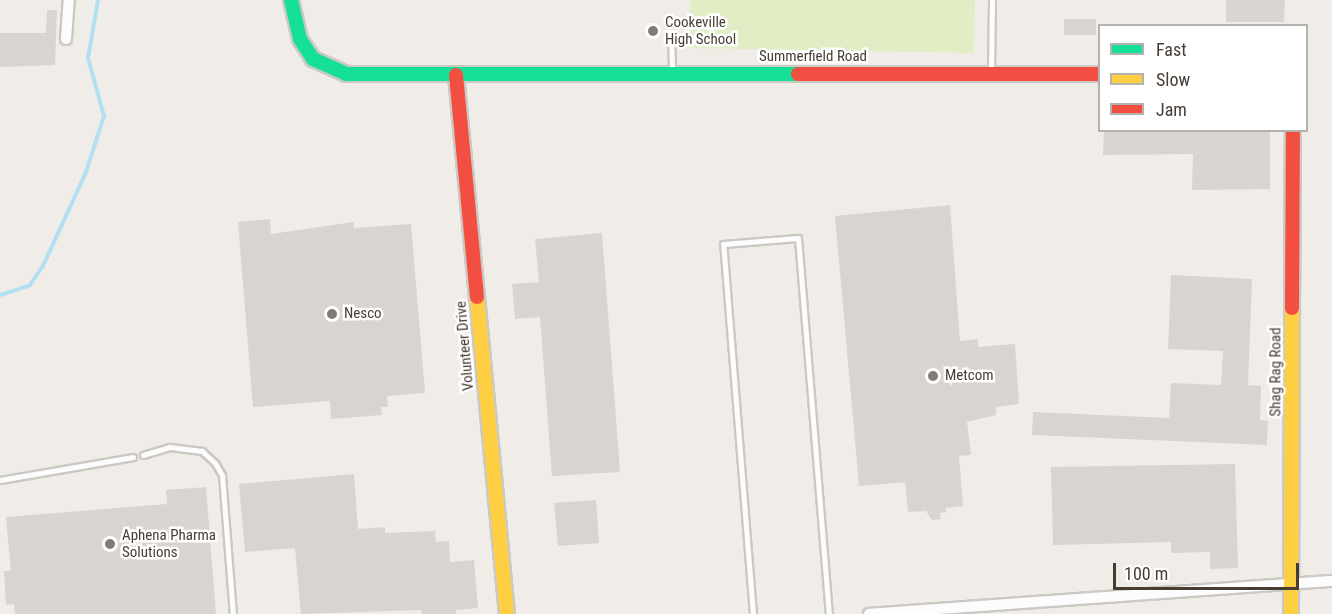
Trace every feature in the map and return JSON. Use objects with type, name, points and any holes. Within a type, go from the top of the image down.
[{"type":"street","points":[[66,39],[69,0]]},
{"type":"street","name":"Summerfield Road","points":[[291,0],[300,39],[313,59],[345,74],[1098,74]]},
{"type":"street","name":"Volunteer Drive","points":[[456,75],[507,614]]},
{"type":"street","name":"Shag Rag Road","points":[[1291,614],[1293,132]]},
{"type":"street","points":[[869,614],[1332,581]]},
{"type":"lane","points":[[991,73],[992,0]]},
{"type":"lane","points":[[671,37],[672,74]]},
{"type":"lane","points":[[753,614],[723,244],[798,238],[829,614]]},
{"type":"lane","points":[[143,455],[170,447],[202,451],[215,463],[222,475],[233,614]]},
{"type":"lane","points":[[0,480],[133,457]]},
{"type":"green space","points":[[690,0],[975,0],[974,53],[689,48]]},
{"type":"building","points":[[1226,0],[1285,0],[1284,22],[1226,22]]},
{"type":"building","points":[[47,10],[57,10],[55,65],[0,67],[0,33],[46,33]]},
{"type":"building","points":[[1064,19],[1096,19],[1096,35],[1064,35]]},
{"type":"building","points":[[1104,132],[1270,132],[1270,189],[1192,190],[1193,154],[1103,155]]},
{"type":"building","name":"Metcom","points":[[950,205],[960,341],[978,339],[978,347],[1015,344],[1019,404],[996,407],[996,415],[967,422],[971,455],[959,456],[963,506],[946,508],[946,512],[940,513],[941,519],[932,520],[926,511],[908,512],[905,482],[859,486],[835,216]]},
{"type":"building","name":"Nesco","points":[[270,219],[271,234],[354,222],[354,228],[411,224],[425,393],[387,396],[388,407],[381,407],[382,415],[331,419],[330,401],[253,407],[238,222]]},
{"type":"building","points":[[602,233],[620,472],[552,476],[540,317],[515,319],[512,284],[539,282],[535,239]]},
{"type":"building","points":[[1171,275],[1252,279],[1248,385],[1261,386],[1260,420],[1268,421],[1267,445],[1032,435],[1033,412],[1169,418],[1171,383],[1221,385],[1223,351],[1168,349]]},
{"type":"building","points":[[1235,464],[1238,568],[1210,569],[1210,552],[1171,553],[1171,542],[1053,545],[1051,467]]},
{"type":"building","points":[[354,474],[358,529],[385,527],[385,533],[435,531],[436,542],[449,541],[450,562],[474,560],[478,608],[456,610],[456,614],[422,614],[421,610],[301,614],[295,548],[245,552],[239,484]]},
{"type":"building","name":"Aphena Pharma Solutions","points":[[206,487],[216,614],[15,614],[14,604],[6,605],[4,571],[11,571],[6,517],[167,504],[166,490]]},
{"type":"building","points":[[596,500],[599,543],[558,546],[554,503]]},
{"type":"waterway","points":[[0,295],[30,285],[43,266],[86,172],[104,116],[88,58],[98,0]]},
{"type":"traffic: fast","points":[[291,0],[300,39],[313,59],[346,74],[798,74]]},
{"type":"traffic: slow","points":[[477,297],[507,614]]},
{"type":"traffic: slow","points":[[1291,614],[1292,308]]},
{"type":"traffic: jam","points":[[798,74],[1098,74]]},
{"type":"traffic: jam","points":[[456,75],[477,297]]},
{"type":"traffic: jam","points":[[1292,308],[1293,132]]},
{"type":"place","name":"Cookeville High School","points":[[653,31]]},
{"type":"place","name":"Nesco","points":[[332,314]]},
{"type":"place","name":"Metcom","points":[[933,376]]},
{"type":"place","name":"Aphena Pharma Solutions","points":[[110,544]]}]
